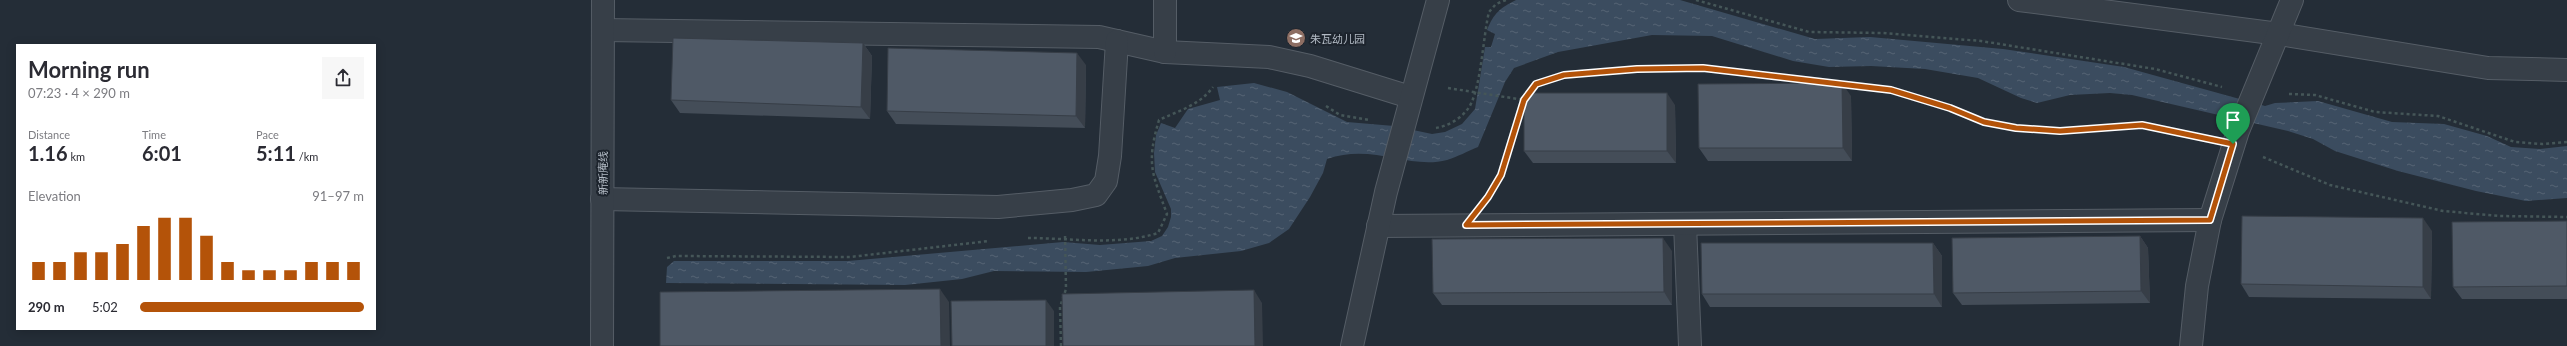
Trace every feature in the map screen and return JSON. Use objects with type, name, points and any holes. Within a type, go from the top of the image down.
[{"type":"street","name":"新新庵线","points":[[602,346],[603,0]]},
{"type":"street","points":[[1165,0],[1165,52]]},
{"type":"street","points":[[1352,346],[1378,226],[1410,97],[1438,0]]},
{"type":"street","points":[[2020,0],[2279,34],[2488,68],[2567,70]]},
{"type":"street","points":[[2191,346],[2197,286],[2210,220],[2233,144],[2292,0]]},
{"type":"street","points":[[603,30],[1098,37],[1165,52],[1269,57],[1310,66],[1410,97]]},
{"type":"street","points":[[602,199],[998,207],[1096,195],[1106,181],[1110,156],[1117,41]]},
{"type":"street","points":[[1378,226],[2210,220]]},
{"type":"street","points":[[1685,224],[1690,346]]},
{"type":"path","points":[[1696,0],[1809,32],[1883,33],[1989,42],[2155,69],[2267,100],[2289,94],[2314,95],[2375,112],[2438,116],[2515,142],[2542,144],[2567,142]]},
{"type":"path","points":[[1466,225],[1488,197],[1501,175],[1524,100],[1536,84],[1564,75],[1637,69],[1703,68],[1891,90],[1950,108],[1984,122],[2016,128],[2060,131],[2142,125],[2233,144],[2330,186],[2442,211],[2500,216],[2567,217]]},
{"type":"path","points":[[1478,93],[1524,100]]},
{"type":"path","points":[[1061,346],[1060,307],[1066,290],[1064,200]]},
{"type":"water","points":[[1516,0],[1680,0],[1815,39],[1870,37],[2003,49],[2124,67],[2265,106],[2275,103],[2318,101],[2392,122],[2444,124],[2487,136],[2511,147],[2540,149],[2567,146],[2567,198],[2526,201],[2476,191],[2398,171],[2335,151],[2313,139],[2288,131],[2132,95],[2110,93],[2070,95],[2037,103],[2021,98],[1978,78],[1925,69],[1871,66],[1829,67],[1793,61],[1712,36],[1652,35],[1558,52],[1514,68],[1505,82],[1478,147],[1451,159],[1433,162],[1419,162],[1360,154],[1344,155],[1327,159],[1323,173],[1310,197],[1289,229],[1269,243],[1241,251],[1175,258],[1148,266],[1086,272],[994,271],[962,279],[905,285],[666,283],[667,267],[674,261],[848,261],[1063,242],[1100,245],[1151,241],[1162,236],[1168,227],[1171,217],[1171,209],[1155,172],[1154,153],[1156,135],[1161,123],[1175,128],[1188,109],[1220,100],[1217,87],[1254,83],[1287,92],[1347,122],[1394,126],[1432,134],[1445,132],[1462,124],[1475,109],[1485,47],[1491,47],[1495,34],[1487,30],[1492,19],[1498,12]]},
{"type":"building","points":[[673,38],[863,43],[861,107],[671,100]]},
{"type":"building","points":[[888,48],[1077,53],[1076,116],[887,111]]},
{"type":"building","points":[[1842,83],[1843,148],[1699,148],[1698,84]]},
{"type":"building","points":[[1524,93],[1667,93],[1667,151],[1524,151]]},
{"type":"building","points":[[2242,216],[2423,218],[2423,287],[2241,284]]},
{"type":"building","points":[[2567,221],[2567,286],[2453,287],[2452,222]]},
{"type":"building","points":[[2140,236],[2141,291],[1953,293],[1952,238]]},
{"type":"building","points":[[1663,238],[1664,292],[1433,293],[1432,239]]},
{"type":"building","points":[[1701,243],[1933,243],[1934,294],[1702,294]]},
{"type":"building","points":[[940,289],[941,346],[660,346],[660,292]]},
{"type":"building","points":[[1254,290],[1255,346],[1063,346],[1062,294]]},
{"type":"building","points":[[1046,300],[1046,346],[952,346],[951,301]]},
{"type":"place","name":"朱瓦幼儿园","points":[[1296,38]]},
{"type":"route","points":[[1703,68],[1736,74],[1891,90],[1950,108],[1984,122],[2016,128],[2060,131],[2093,130],[2142,125],[2233,144],[2210,220],[1466,225],[1488,197],[1501,175],[1524,100],[1536,84],[1564,75],[1637,69],[1703,68]]}]
